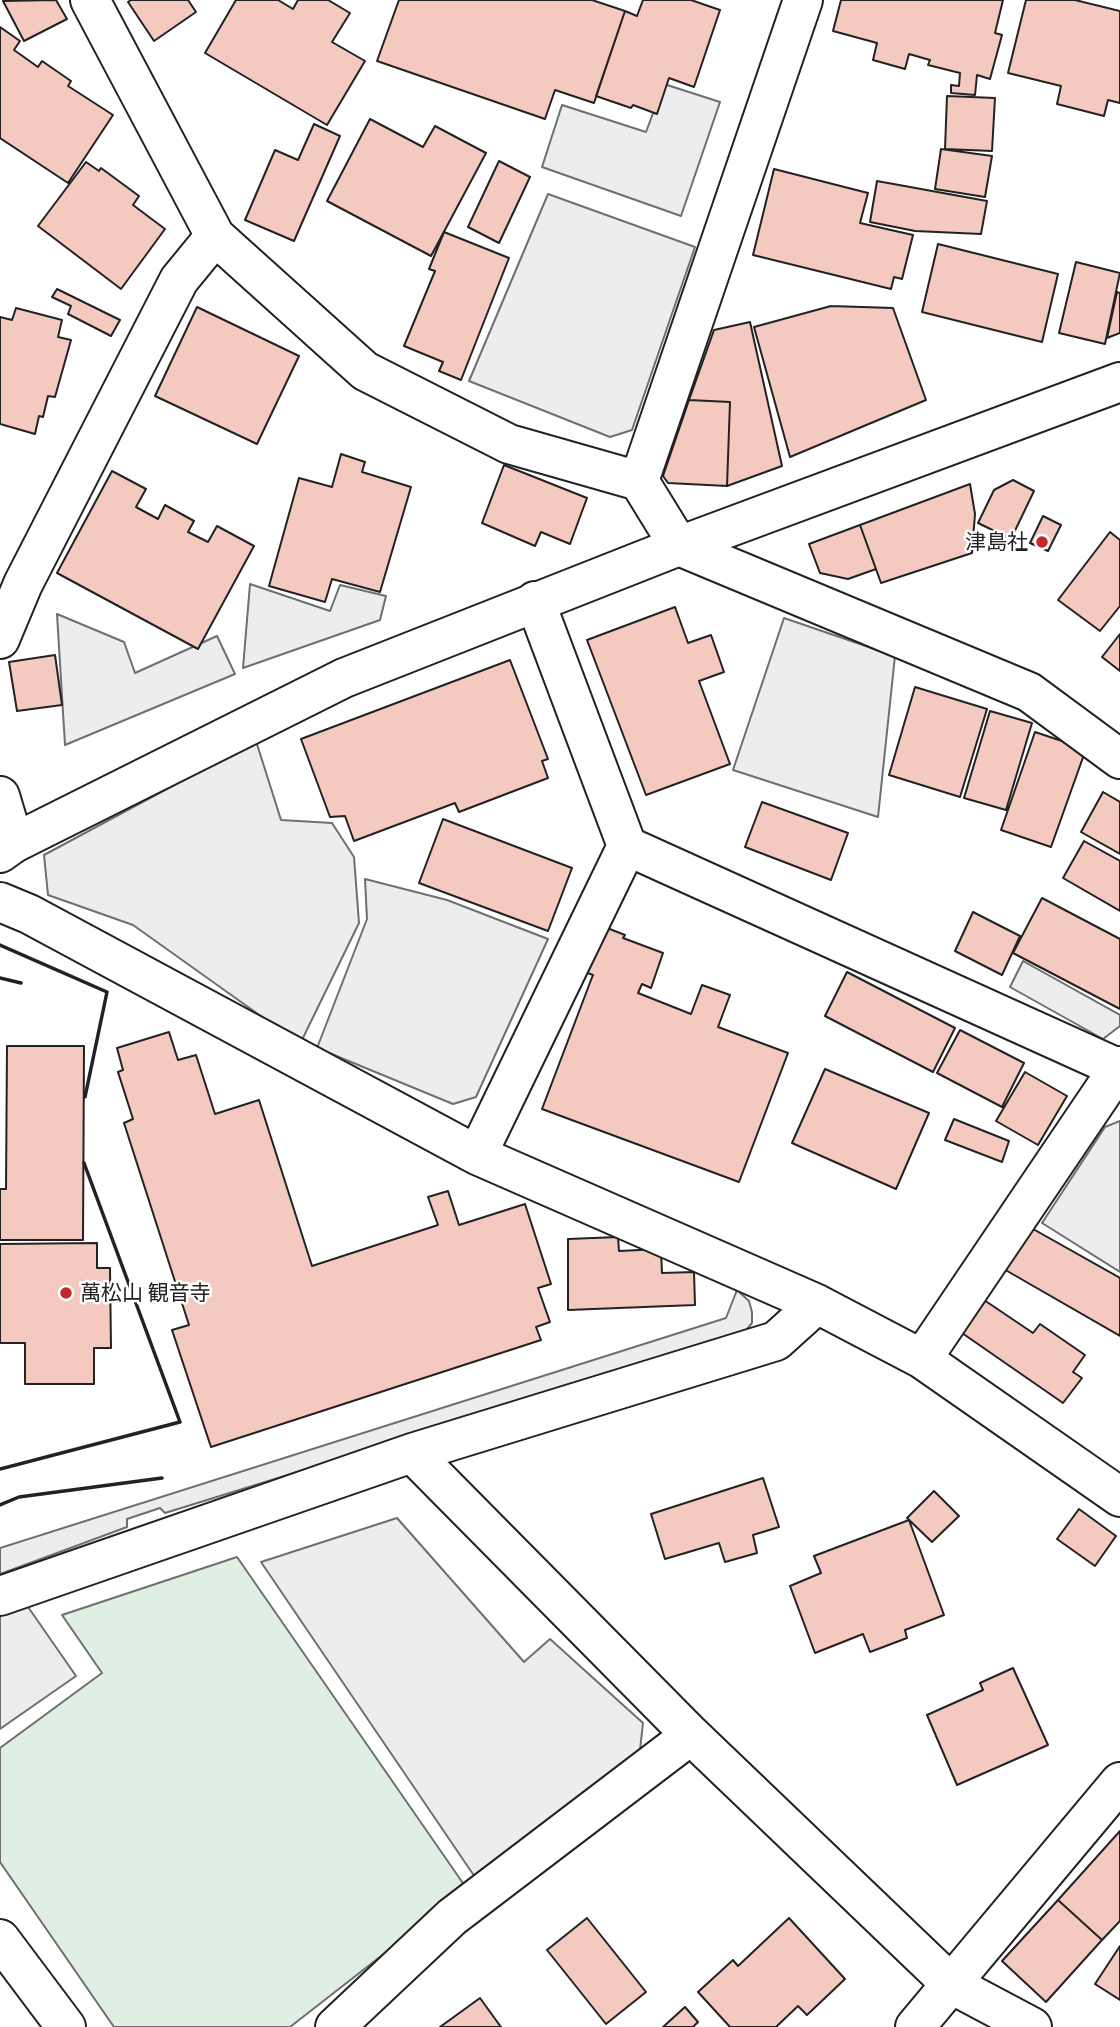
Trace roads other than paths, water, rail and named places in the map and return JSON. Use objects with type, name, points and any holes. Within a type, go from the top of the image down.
[{"type":"street","points":[[90,0],[215,236],[365,371],[509,444],[639,481],[679,547],[1029,692],[1120,759]]},
{"type":"street","points":[[639,481],[803,0]]},
{"type":"street","points":[[0,639],[12,576],[179,280],[215,236]]},
{"type":"street","points":[[0,796],[7,848],[344,678],[536,601],[1120,382]]},
{"type":"street","points":[[536,601],[627,846],[1120,1068],[922,1359]]},
{"type":"street","points":[[477,1155],[627,846]]},
{"type":"street","points":[[0,902],[29,914],[477,1155],[817,1304],[922,1359],[1120,1497]]},
{"type":"street","points":[[0,1595],[412,1453],[776,1341],[817,1304]]},
{"type":"street","points":[[412,1453],[691,1735],[951,1984],[1032,2027]]},
{"type":"street","points":[[335,2027],[452,1917],[691,1735]]},
{"type":"street","points":[[915,2027],[1120,1782]]},
{"type":"street","points":[[0,1939],[66,2027]]},
{"type":"place","name":"津島社","points":[[1042,542]]},
{"type":"place","name":"萬松山 観音寺","points":[[66,1293]]}]
